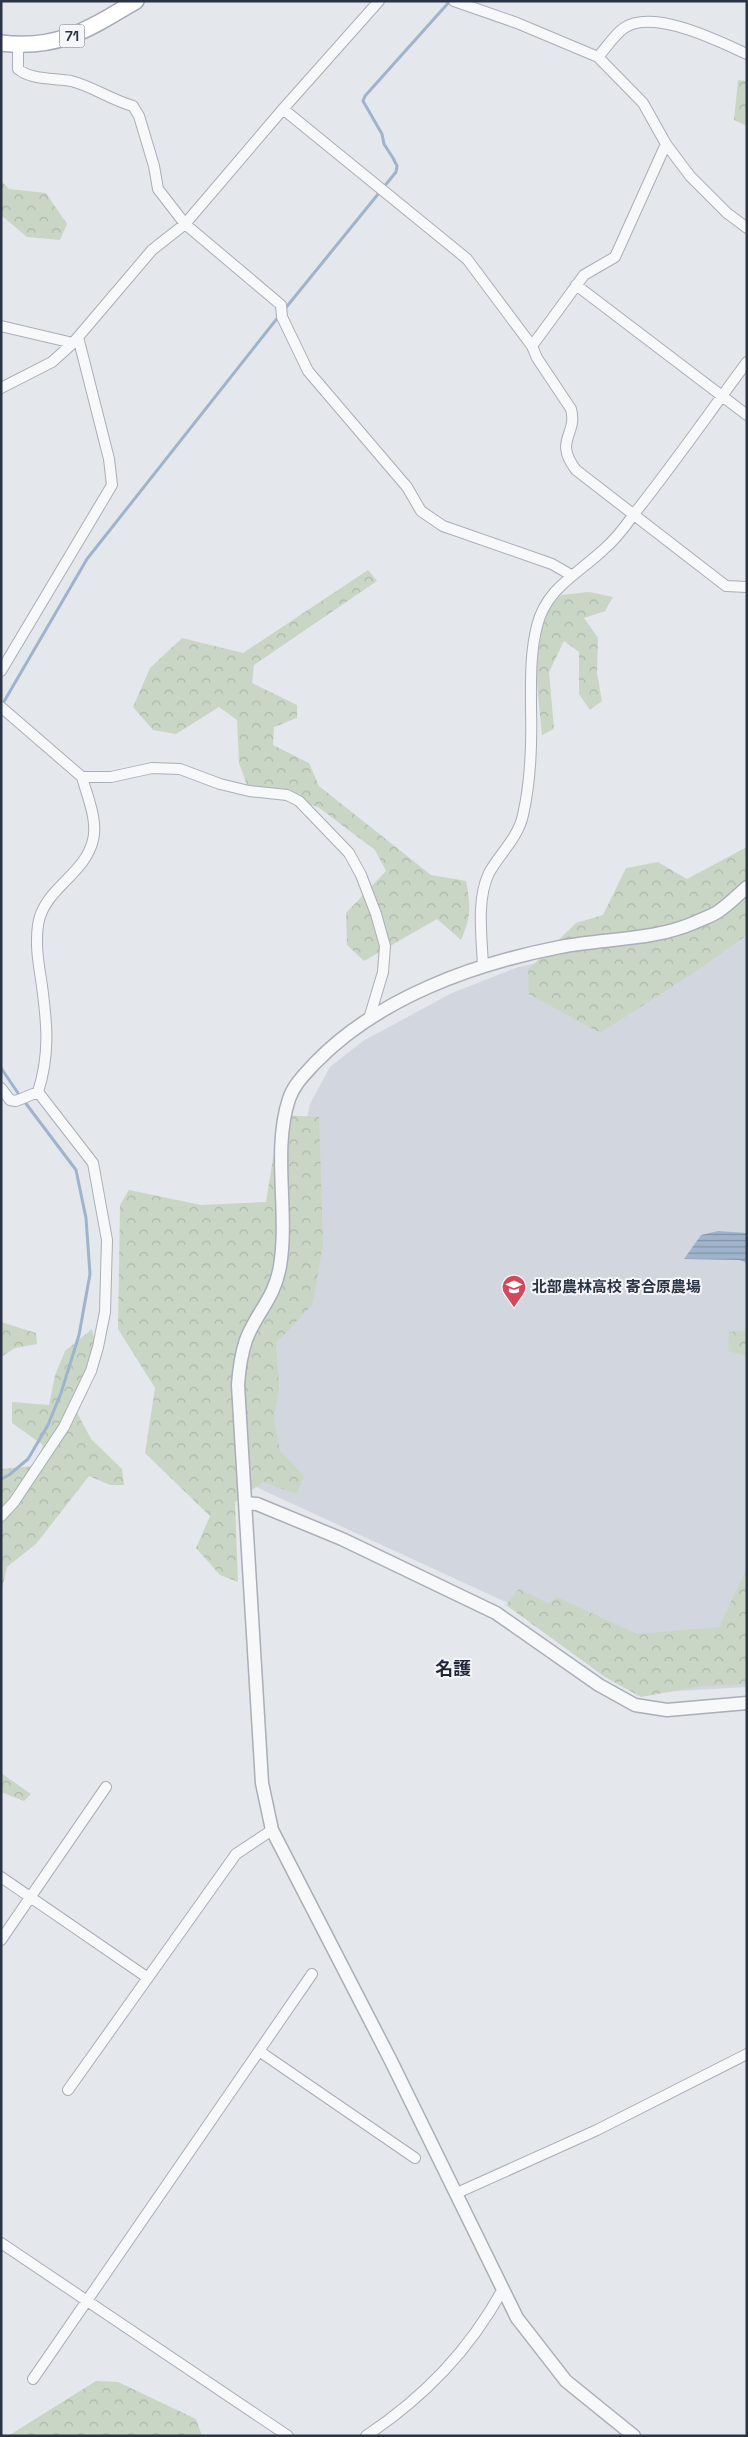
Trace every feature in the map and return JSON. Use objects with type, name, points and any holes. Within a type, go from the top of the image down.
[{"type":"main road","name":"71","points":[[1,43],[18,45],[48,44],[66,39],[96,25],[136,1]]},
{"type":"street","points":[[1,388],[52,362],[76,340],[152,250],[185,224],[283,109],[379,1]]},
{"type":"street","points":[[454,1],[517,23],[598,57],[643,103],[666,144],[690,176],[727,213],[747,228]]},
{"type":"street","points":[[598,57],[624,28],[636,22],[657,22],[708,37],[747,54]]},
{"type":"street","points":[[18,45],[18,69],[24,74],[72,81],[116,102],[133,106],[139,116],[154,166],[158,189],[185,224],[281,305],[282,317],[308,371],[407,486],[421,511],[443,526],[552,564],[571,575]]},
{"type":"street","points":[[283,109],[467,259],[532,346],[537,358],[571,409],[573,416],[565,445],[567,458],[576,470],[726,586],[747,587]]},
{"type":"street","points":[[532,346],[584,274],[615,257],[666,144]]},
{"type":"street","points":[[576,285],[747,416]]},
{"type":"street","points":[[1,326],[76,340]]},
{"type":"street","points":[[1,671],[112,485],[109,459],[76,340]]},
{"type":"street","points":[[483,966],[482,908],[484,884],[520,825],[529,778],[532,651],[536,626],[542,610],[553,592],[571,575],[603,551],[634,515],[747,362]]},
{"type":"street","points":[[1,707],[82,777],[93,817],[94,840],[82,864],[52,894],[41,909],[37,926],[37,957],[48,1044],[45,1070],[38,1092]]},
{"type":"street","points":[[82,777],[111,777],[152,768],[180,769],[220,784],[249,791],[288,795],[299,801],[349,853],[361,875],[376,914],[385,946],[383,972],[369,1019]]},
{"type":"street","points":[[634,2436],[566,2380],[517,2318],[457,2193],[272,1830],[262,1783],[238,1385],[240,1365],[247,1339],[272,1297],[280,1266],[283,1237],[284,1118],[289,1099],[296,1085],[327,1051],[369,1019],[405,999],[483,966],[561,947],[647,937],[684,927],[717,912],[747,887]]},
{"type":"street","points":[[1,1088],[10,1100],[16,1101],[38,1092]]},
{"type":"street","points":[[1,1516],[35,1471],[64,1427],[90,1371],[98,1347],[105,1312],[107,1240],[93,1163],[38,1092]]},
{"type":"street","points":[[246,1503],[257,1504],[342,1539],[496,1613],[600,1685],[635,1705],[667,1710],[747,1703]]},
{"type":"street","points":[[1,1940],[106,1787]]},
{"type":"street","points":[[68,2090],[236,1854],[272,1830]]},
{"type":"street","points":[[1,1877],[148,1978]]},
{"type":"street","points":[[33,2379],[312,1974]]},
{"type":"street","points":[[259,2051],[415,2158]]},
{"type":"street","points":[[457,2193],[597,2130],[747,2054]]},
{"type":"street","points":[[1,2243],[288,2436]]},
{"type":"street","points":[[366,2436],[390,2420],[438,2380],[488,2317],[503,2289]]},
{"type":"shaded area","name":"北部農林高校 寄合原農場","points":[[747,900],[747,1687],[660,1692],[534,1615],[256,1487],[248,1461],[300,1150],[310,1104],[330,1067],[363,1041],[452,993],[518,967],[580,954]]},
{"type":"green space","points":[[738,80],[747,81],[747,126],[734,120]]},
{"type":"green space","points":[[1,181],[9,189],[46,193],[67,224],[60,240],[27,237],[1,215]]},
{"type":"green space","points":[[368,570],[377,581],[254,665],[252,683],[297,705],[297,718],[274,727],[273,745],[309,763],[319,786],[431,875],[466,881],[469,911],[467,925],[461,940],[437,919],[364,961],[347,945],[346,913],[386,871],[375,850],[318,807],[247,785],[239,763],[237,720],[219,707],[176,734],[153,730],[133,707],[150,668],[182,638],[243,653]]},
{"type":"green space","points":[[589,592],[613,597],[605,611],[584,618],[598,638],[597,673],[602,701],[590,710],[579,694],[579,652],[564,641],[549,672],[554,729],[542,735],[535,664],[545,613],[561,595]]},
{"type":"green space","points":[[747,847],[747,935],[695,972],[600,1033],[529,994],[528,970],[576,923],[603,915],[626,868],[658,862],[687,879]]},
{"type":"green space","points":[[280,1115],[319,1117],[323,1244],[313,1304],[276,1343],[279,1387],[274,1419],[280,1451],[304,1476],[297,1494],[263,1482],[235,1502],[238,1582],[220,1575],[196,1548],[210,1516],[145,1453],[155,1388],[118,1329],[120,1205],[129,1190],[201,1205],[266,1202]]},
{"type":"green space","points":[[1,1322],[36,1333],[37,1344],[15,1348],[1,1357]]},
{"type":"green space","points":[[92,1329],[96,1347],[72,1403],[91,1439],[122,1469],[124,1485],[110,1485],[89,1476],[36,1544],[7,1567],[1,1594],[1,1469],[38,1466],[43,1445],[12,1423],[12,1402],[49,1405],[55,1375],[65,1351]]},
{"type":"green space","points":[[747,1330],[747,1356],[728,1351],[729,1332]]},
{"type":"green space","points":[[747,1568],[747,1684],[702,1686],[641,1697],[605,1677],[506,1605],[519,1589],[549,1604],[557,1597],[637,1634],[719,1627]]},
{"type":"green space","points":[[1,1773],[31,1794],[24,1801],[1,1792]]},
{"type":"green space","points":[[96,2381],[118,2382],[196,2419],[202,2436],[8,2436]]},
{"type":"water","points":[[718,1231],[747,1233],[747,1263],[739,1260],[684,1259],[701,1235]]},
{"type":"waterway","points":[[284,310],[396,172],[397,166],[384,144],[382,134],[363,101],[365,96],[450,1]]},
{"type":"waterway","points":[[2,705],[87,559],[279,316]]},
{"type":"waterway","points":[[1,1068],[20,1096]]},
{"type":"waterway","points":[[1,1479],[9,1475],[28,1459],[48,1425],[61,1393],[79,1335],[90,1274],[86,1218],[76,1170],[24,1101]]},
{"type":"place","name":"北部農林高校 寄合原農場","points":[[514,1308]]},
{"type":"district","name":"名護","points":[[453,1669]]}]
